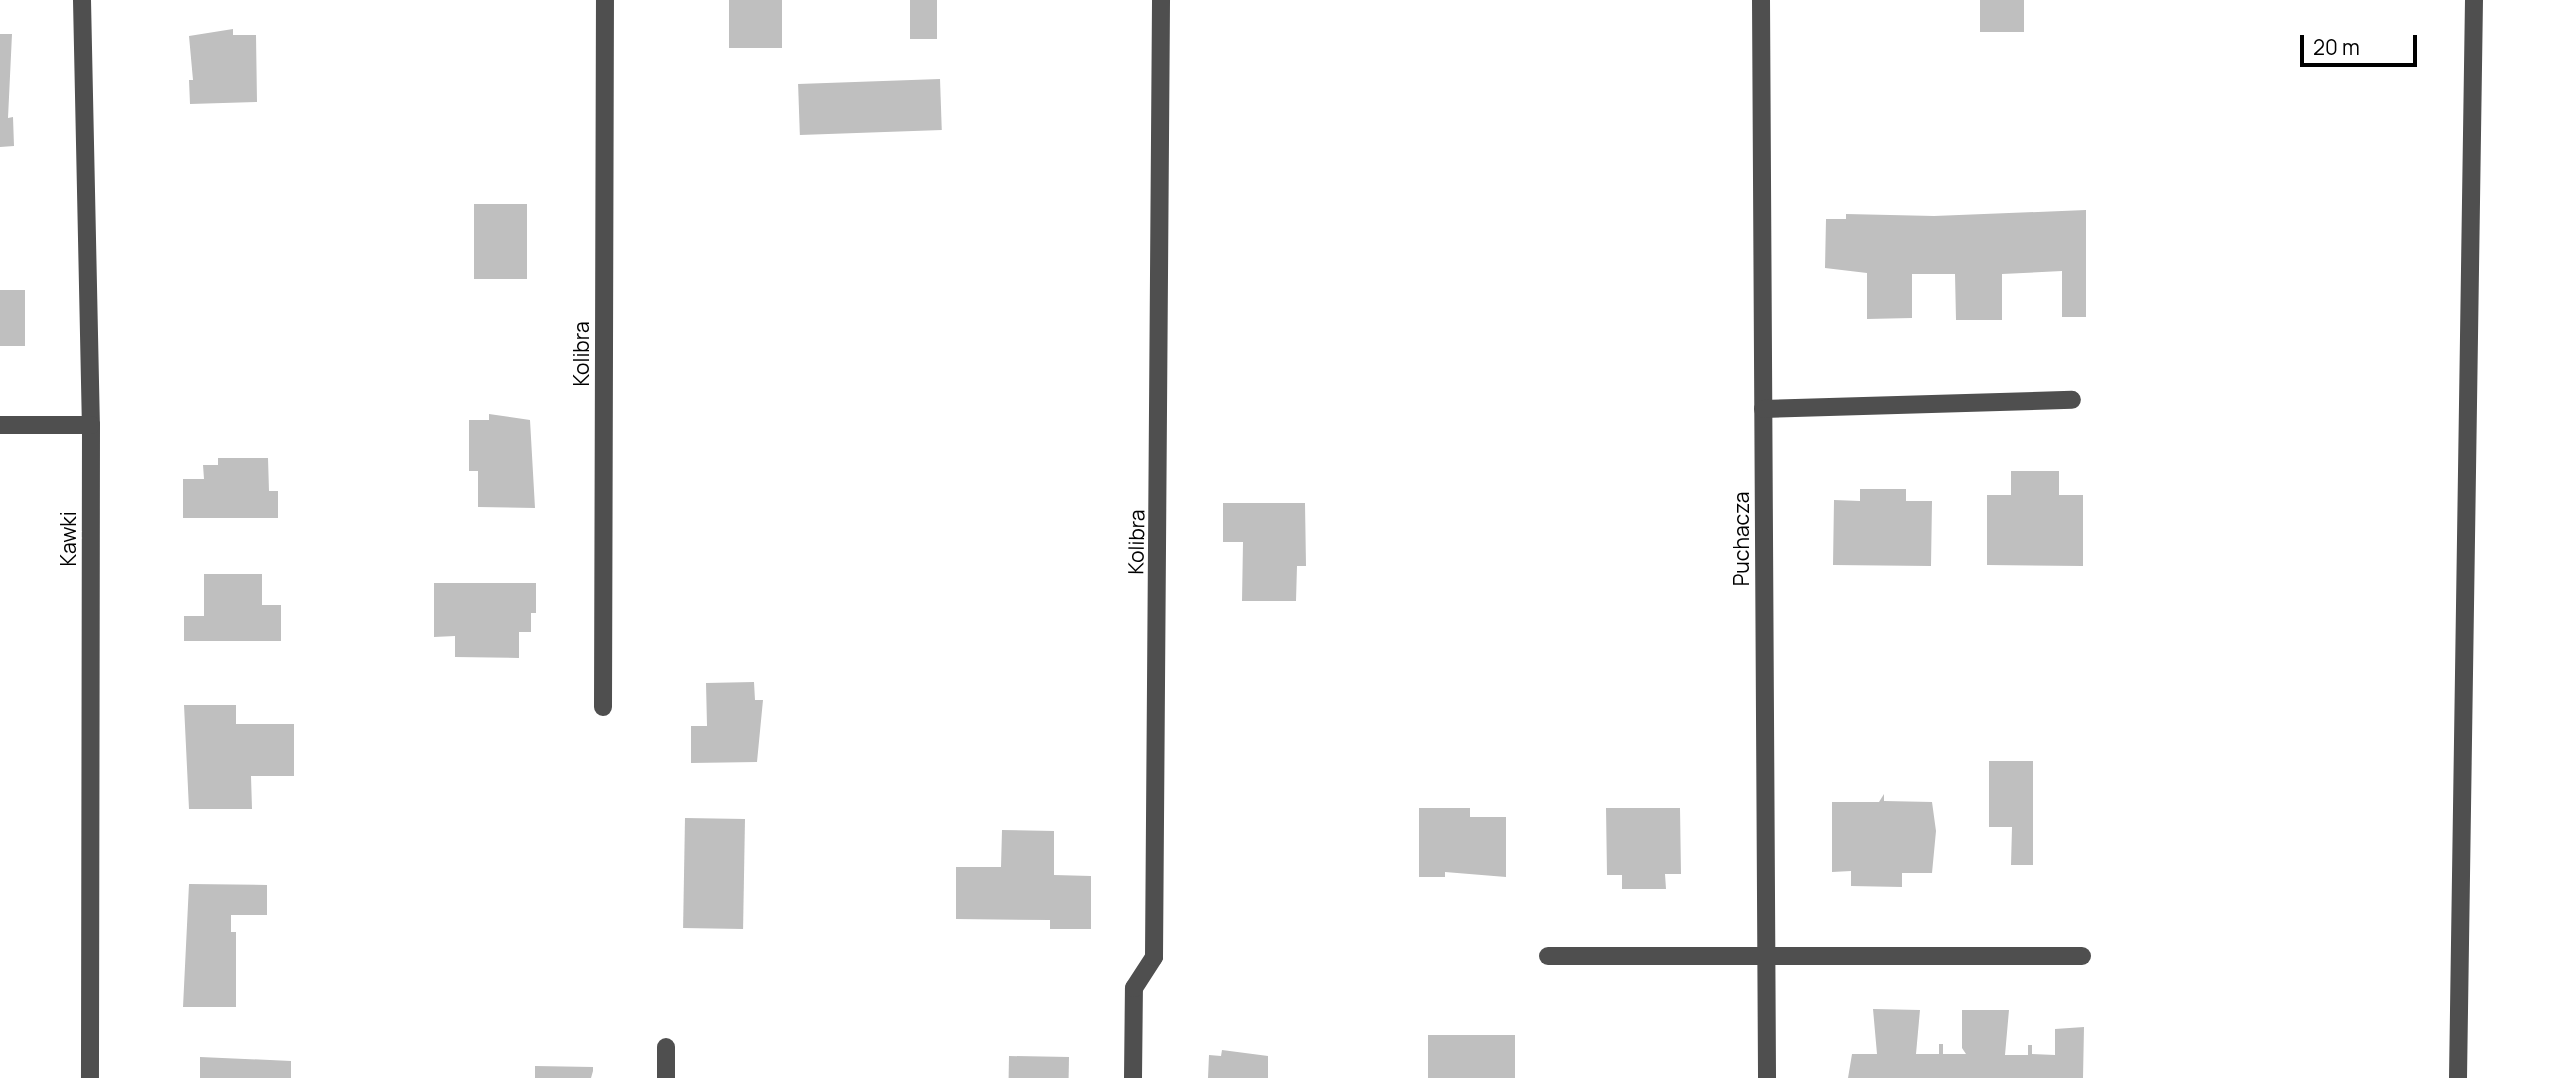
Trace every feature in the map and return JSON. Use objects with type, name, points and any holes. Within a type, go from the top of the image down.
[{"type":"street","name":"Kawki","points":[[82,0],[91,425],[90,1078]]},
{"type":"street","name":"Kolibra","points":[[603,707],[605,0]]},
{"type":"street","name":"Kolibra","points":[[1133,1078],[1135,988],[1154,957],[1161,0]]},
{"type":"street","name":"Puchacza","points":[[1761,0],[1767,1078]]},
{"type":"street","points":[[2458,1078],[2474,0]]},
{"type":"street","points":[[1763,409],[2072,400]]},
{"type":"street","points":[[0,425],[91,425]]},
{"type":"street","points":[[1548,956],[2082,956]]},
{"type":"street","points":[[666,1047],[666,1078]]},
{"type":"building","points":[[729,0],[782,0],[782,48],[729,48]]},
{"type":"building","points":[[910,0],[937,0],[937,39],[910,39]]},
{"type":"building","points":[[1980,0],[2024,0],[2024,32],[1980,32]]},
{"type":"building","points":[[233,29],[233,35],[256,35],[257,102],[190,104],[189,80],[193,80],[189,36]]},
{"type":"building","points":[[0,34],[12,34],[8,118],[13,117],[14,146],[0,147]]},
{"type":"building","points":[[940,79],[942,130],[800,135],[798,84]]},
{"type":"building","points":[[474,204],[527,204],[527,279],[474,279]]},
{"type":"building","points":[[2086,210],[2086,317],[2062,317],[2062,271],[2002,274],[2002,320],[1956,320],[1955,274],[1912,274],[1912,318],[1867,319],[1867,273],[1825,268],[1826,219],[1846,219],[1846,214],[1934,216]]},
{"type":"building","points":[[0,290],[25,290],[25,346],[0,346]]},
{"type":"building","points":[[489,414],[530,420],[535,508],[478,507],[478,471],[469,471],[469,420],[489,420]]},
{"type":"building","points":[[218,458],[268,458],[269,491],[278,491],[278,518],[183,518],[183,479],[204,479],[203,465],[218,465]]},
{"type":"building","points":[[2011,471],[2059,471],[2059,495],[2083,495],[2083,566],[1987,565],[1987,495],[2011,495]]},
{"type":"building","points":[[1860,489],[1906,489],[1906,501],[1932,501],[1931,566],[1833,565],[1834,500],[1860,501]]},
{"type":"building","points":[[1223,503],[1305,503],[1306,566],[1297,566],[1296,601],[1242,601],[1243,542],[1223,542]]},
{"type":"building","points":[[204,574],[262,574],[262,605],[281,605],[281,641],[184,641],[184,616],[204,616]]},
{"type":"building","points":[[434,583],[536,583],[536,613],[531,613],[531,632],[519,632],[519,658],[455,657],[455,636],[434,637]]},
{"type":"building","points":[[754,682],[755,700],[763,700],[757,762],[691,763],[691,726],[707,726],[706,683]]},
{"type":"building","points":[[184,705],[236,705],[236,724],[294,724],[294,776],[251,776],[252,809],[189,809]]},
{"type":"building","points":[[1989,761],[2033,761],[2033,865],[2011,865],[2012,827],[1989,827]]},
{"type":"building","points":[[1884,794],[1884,801],[1932,802],[1936,831],[1932,873],[1902,873],[1902,887],[1851,886],[1851,871],[1832,872],[1832,802],[1879,802]]},
{"type":"building","points":[[1419,808],[1470,808],[1470,817],[1506,817],[1506,877],[1445,872],[1445,877],[1419,877]]},
{"type":"building","points":[[1606,808],[1680,808],[1681,874],[1665,874],[1666,889],[1622,889],[1622,875],[1607,875]]},
{"type":"building","points":[[685,818],[745,819],[743,929],[683,928]]},
{"type":"building","points":[[1002,830],[1054,831],[1054,875],[1091,876],[1091,929],[1050,929],[1050,920],[956,919],[956,867],[1001,867]]},
{"type":"building","points":[[189,884],[267,885],[267,915],[231,915],[231,932],[236,932],[236,1007],[183,1007]]},
{"type":"building","points":[[1873,1009],[1920,1010],[1916,1054],[1939,1054],[1939,1044],[1943,1044],[1943,1054],[1966,1054],[1962,1048],[1962,1010],[2009,1010],[2005,1055],[2028,1055],[2028,1045],[2032,1045],[2032,1054],[2055,1055],[2055,1029],[2084,1027],[2083,1078],[1848,1078],[1852,1054],[1877,1054]]},
{"type":"building","points":[[1428,1035],[1515,1035],[1515,1078],[1428,1078]]},
{"type":"building","points":[[1222,1050],[1268,1056],[1268,1078],[1208,1078],[1209,1055],[1221,1056]]},
{"type":"building","points":[[1009,1056],[1069,1057],[1069,1078],[1009,1078]]},
{"type":"building","points":[[200,1057],[291,1061],[291,1078],[200,1078]]},
{"type":"building","points":[[535,1066],[593,1067],[593,1071],[591,1078],[535,1078]]}]
